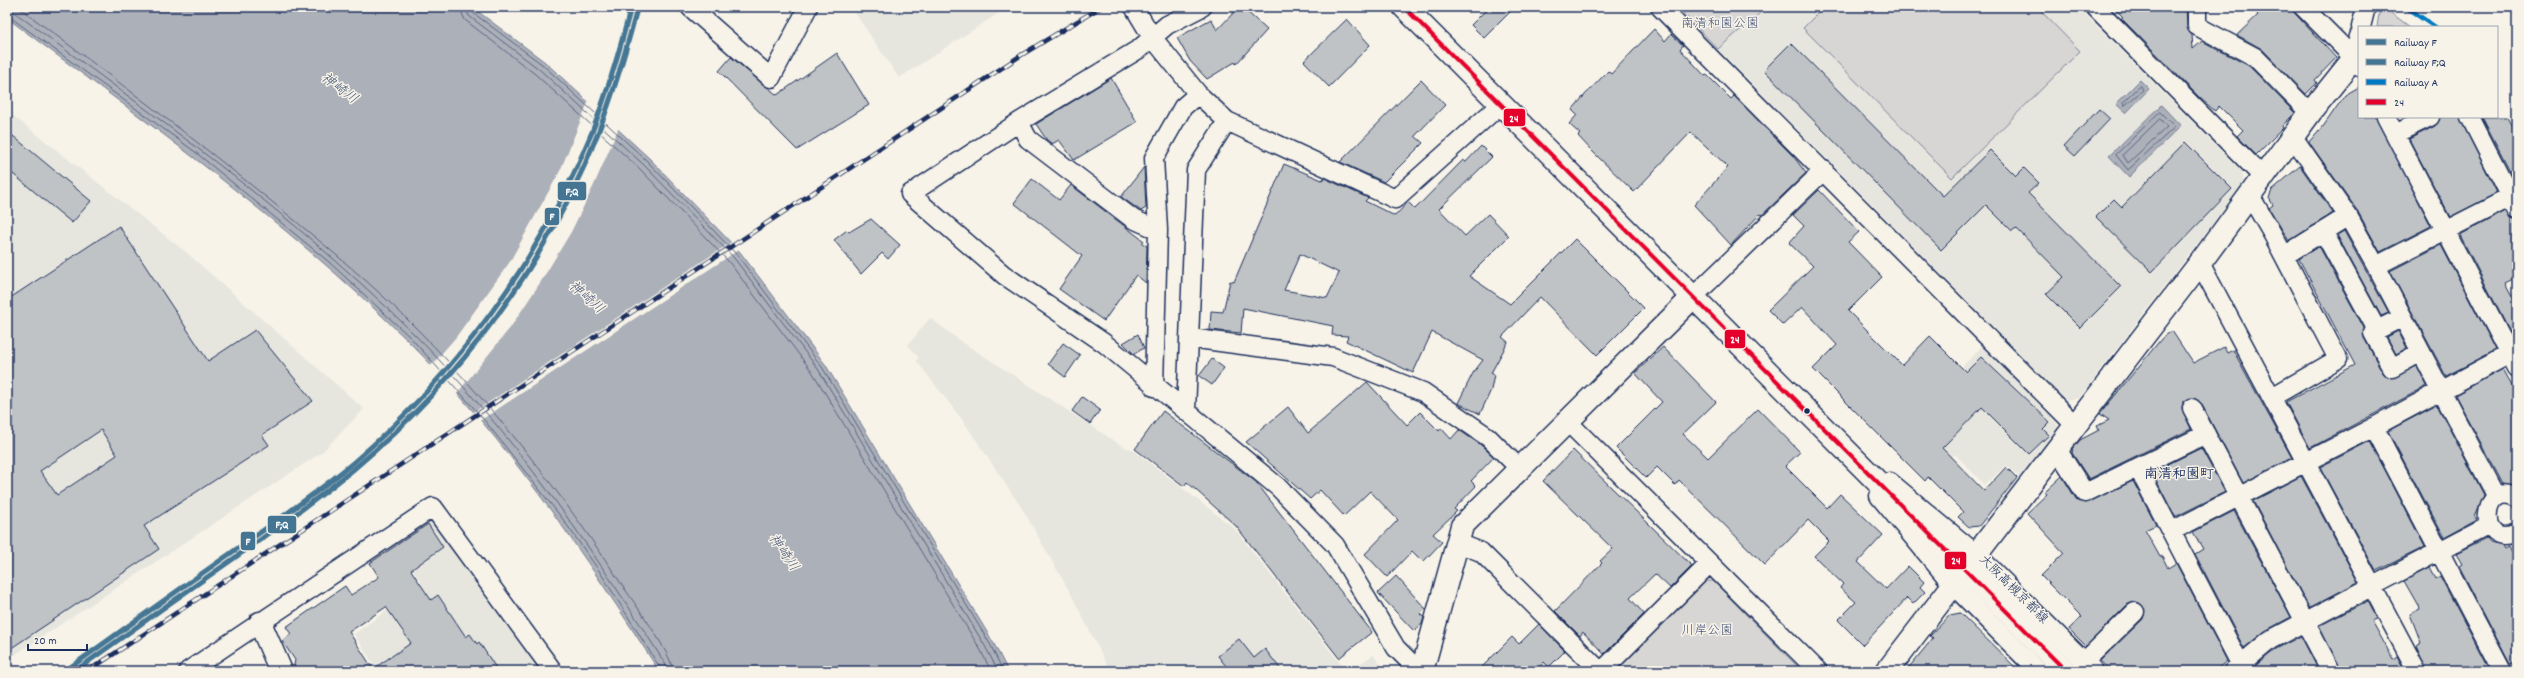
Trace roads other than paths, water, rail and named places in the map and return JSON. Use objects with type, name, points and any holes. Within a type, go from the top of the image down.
[{"type":"street","points":[[690,7],[771,78],[808,7]]},
{"type":"street","points":[[1134,7],[1152,37],[1198,94],[1227,121],[1395,199],[1501,104]]},
{"type":"street","points":[[1202,7],[1167,25],[1139,49],[1019,122],[910,194],[1004,275],[1104,343],[1154,387],[1186,411],[1278,487],[1335,545],[1396,648],[1421,671],[1462,526],[1694,296],[1824,170]]},
{"type":"street","name":"大阪高槻京都線","points":[[1404,7],[1965,569],[2081,668]]},
{"type":"street","points":[[1660,7],[1824,170],[2075,425]]},
{"type":"street","points":[[2095,7],[2264,178]]},
{"type":"street","points":[[2197,7],[2197,26],[2255,57],[2310,113]]},
{"type":"street","points":[[2303,7],[2356,62]]},
{"type":"street","points":[[2361,26],[2366,7]]},
{"type":"street","points":[[1887,671],[2251,197],[2310,113],[2356,62],[2358,45]]},
{"type":"street","points":[[1154,387],[1158,230],[1154,158],[1183,107],[1198,94]]},
{"type":"street","points":[[2172,531],[2441,391],[2515,357],[2445,231],[2387,118]]},
{"type":"street","points":[[2395,134],[2428,118]]},
{"type":"street","points":[[2357,294],[2380,273],[2445,231],[2515,200],[2471,118]]},
{"type":"street","points":[[1186,411],[1196,170],[1227,121]]},
{"type":"street","points":[[1019,122],[1028,139],[1132,219],[1158,230]]},
{"type":"street","points":[[2293,137],[2348,216],[2380,273],[2497,497]]},
{"type":"street","points":[[2251,197],[2338,359],[2272,397]]},
{"type":"street","points":[[2284,256],[2348,216]]},
{"type":"street","points":[[2323,231],[2377,330]]},
{"type":"street","points":[[2200,263],[2417,671]]},
{"type":"street","points":[[2403,317],[2373,333],[2392,368],[2421,352]]},
{"type":"street","points":[[1190,338],[1334,357],[1423,392],[1488,437],[1520,469]]},
{"type":"street","points":[[2192,408],[2240,496],[2331,671]]},
{"type":"street","points":[[1568,422],[1818,671]]},
{"type":"street","points":[[2374,427],[2502,671]]},
{"type":"street","points":[[2057,449],[2085,493],[2206,434]]},
{"type":"street","points":[[2138,468],[2172,531],[2239,669],[2270,640],[2372,585],[2489,525]]},
{"type":"street","points":[[2517,498],[2509,495],[2497,497],[2488,506],[2486,519],[2492,530],[2504,536],[2517,534]]},
{"type":"street","points":[[188,671],[433,507],[553,671]]},
{"type":"street","points":[[1458,543],[1481,552],[1601,671],[1709,564]]},
{"type":"street","name":"大阪高槻京都線","points":[[1965,569],[2038,671]]},
{"type":"street","points":[[2081,668],[2135,612]]},
{"type":"street","points":[[260,623],[280,671]]},
{"type":"street","points":[[2513,671],[2517,669]]},
{"type":"water","name":"神崎川","points":[[7,7],[472,7],[545,62],[650,159],[740,252],[825,364],[993,642],[1008,671],[659,671],[573,541],[511,457],[478,417],[407,340],[312,253],[263,212],[162,133],[7,18]]},
{"type":"water","points":[[2140,80],[2149,89],[2126,113],[2116,104]]},
{"type":"water","points":[[2161,105],[2181,126],[2129,177],[2109,156]]},
{"type":"railway","points":[[88,671],[1023,54],[1101,7]]},
{"type":"rail line","name":"F","points":[[65,671],[293,509],[354,462],[392,427],[427,391],[461,352],[492,311],[521,268],[548,224],[571,179],[592,132],[603,101],[631,7]]},
{"type":"rail line","name":"A","points":[[2406,7],[2434,26]]},
{"type":"rail line","name":"F;Q","points":[[75,671],[310,504],[355,468],[394,434],[430,397],[465,357],[497,316],[527,272],[554,227],[578,181],[609,102],[637,9]]},
{"type":"district","name":"南清和園町","points":[[2179,475]]},
{"type":"park label","name":"南清和園公園","points":[[1720,24]]},
{"type":"park label","name":"川岸公園","points":[[1707,631]]}]
